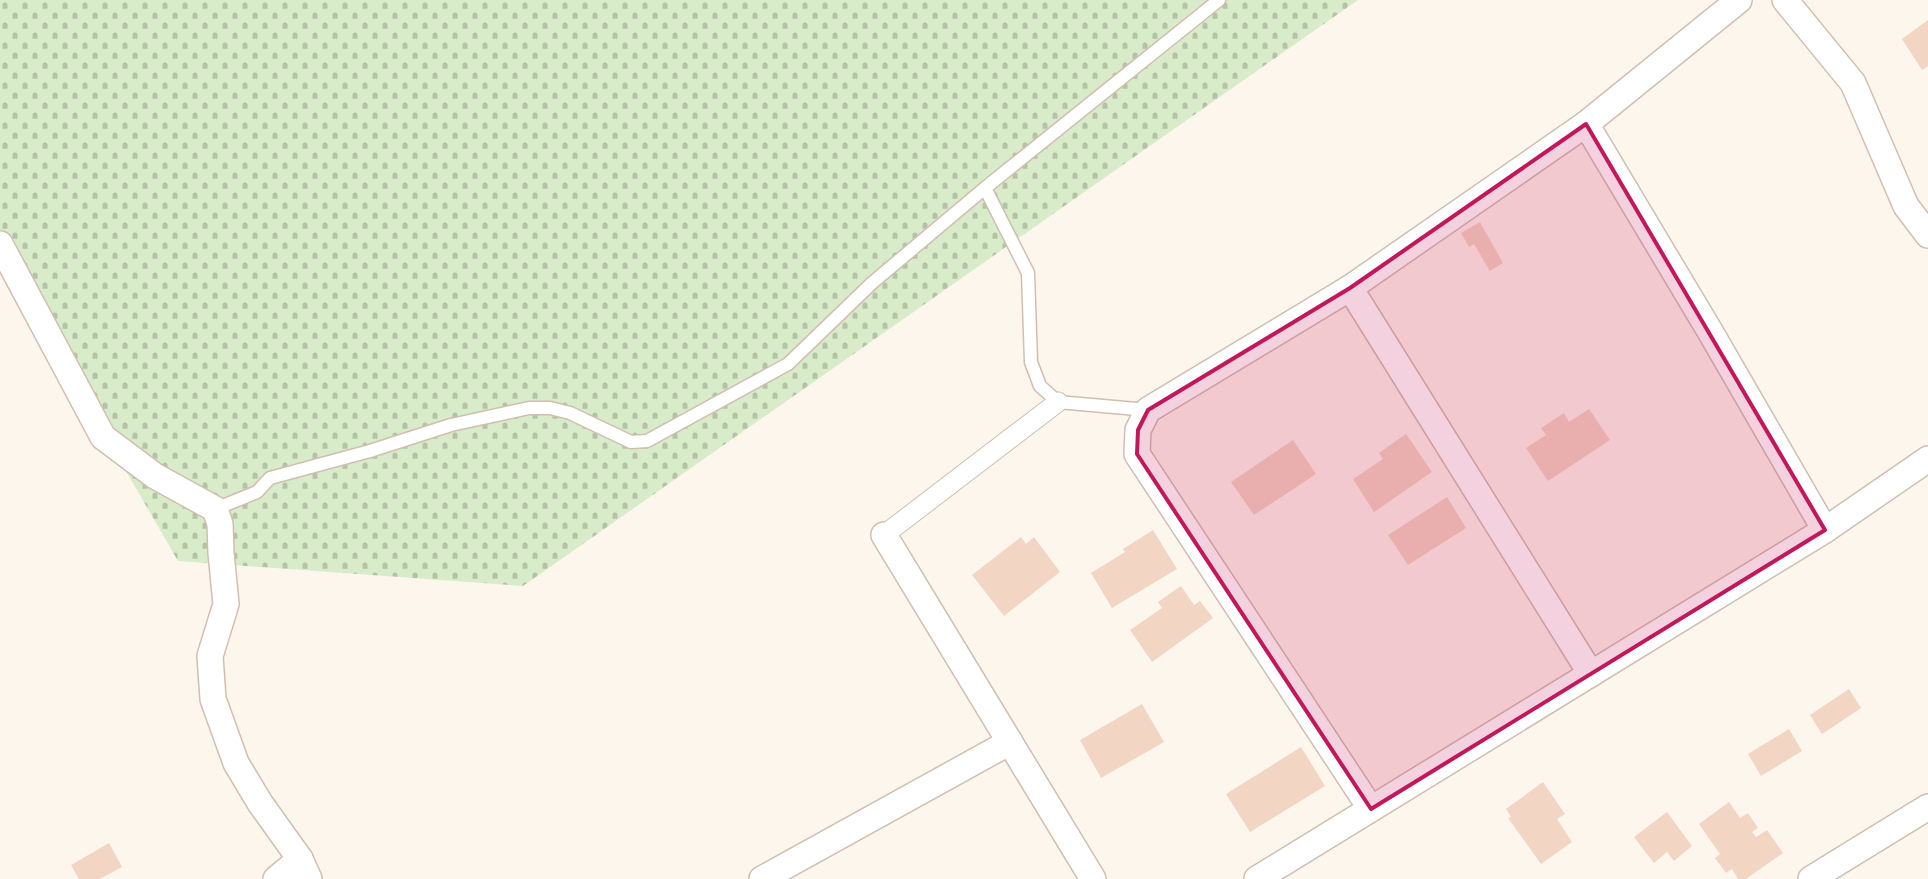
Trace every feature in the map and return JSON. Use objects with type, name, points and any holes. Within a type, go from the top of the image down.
[{"type":"street","points":[[1371,809],[1137,454],[1138,430],[1148,410],[1350,288],[1586,124],[1739,0]]},
{"type":"street","points":[[1785,0],[1852,83],[1906,206],[1928,235]]},
{"type":"street","points":[[1586,124],[1711,333],[1825,530]]},
{"type":"street","points":[[0,244],[103,437],[155,476],[215,509],[220,524],[226,604],[210,656],[213,699],[236,763],[260,803],[305,869],[276,879]]},
{"type":"street","points":[[1350,288],[1591,674]]},
{"type":"street","points":[[1058,402],[884,535],[1093,879]]},
{"type":"street","points":[[1256,879],[1825,530],[1928,460]]},
{"type":"street","points":[[762,879],[1010,742]]},
{"type":"street","points":[[1811,879],[1928,807]]},
{"type":"lane","points":[[215,509],[257,492],[270,478],[370,451],[452,425],[529,408],[550,408],[570,413],[631,442],[647,441],[788,364],[872,283],[985,188],[1219,0]]},
{"type":"lane","points":[[985,188],[1028,273],[1031,362],[1040,386],[1058,402],[1148,410]]},
{"type":"highlighted area","points":[[1586,124],[1825,530],[1371,809],[1137,454],[1138,430],[1148,410],[1350,288]]},
{"type":"green space","points":[[0,0],[1358,0],[523,586],[178,561],[0,253]]},
{"type":"building","points":[[1928,20],[1928,66],[1922,70],[1902,39]]},
{"type":"building","points":[[1480,222],[1503,263],[1490,271],[1474,244],[1469,247],[1461,233]]},
{"type":"building","points":[[1589,409],[1610,440],[1548,481],[1526,448],[1546,435],[1541,428],[1564,413],[1569,422]]},
{"type":"building","points":[[1406,434],[1432,472],[1374,512],[1353,479],[1383,459],[1379,453]]},
{"type":"building","points":[[1293,440],[1316,474],[1254,515],[1231,482]]},
{"type":"building","points":[[1447,497],[1466,528],[1408,565],[1388,535]]},
{"type":"building","points":[[1153,530],[1177,569],[1112,608],[1091,573],[1125,552],[1123,549]]},
{"type":"building","points":[[1021,537],[1026,544],[1034,537],[1060,572],[1004,616],[972,575]]},
{"type":"building","points":[[1181,586],[1194,605],[1200,601],[1213,618],[1152,662],[1130,630],[1162,608],[1158,602]]},
{"type":"building","points":[[1849,689],[1861,708],[1822,734],[1810,715]]},
{"type":"building","points":[[1142,704],[1164,742],[1101,778],[1080,740]]},
{"type":"building","points":[[1789,729],[1802,751],[1761,776],[1748,754]]},
{"type":"building","points":[[1301,747],[1325,786],[1250,832],[1226,794]]},
{"type":"building","points":[[1543,782],[1565,814],[1557,819],[1572,842],[1541,864],[1508,818],[1511,817],[1506,809]]},
{"type":"building","points":[[1729,802],[1740,818],[1748,813],[1758,828],[1752,832],[1756,837],[1767,830],[1783,853],[1746,879],[1738,879],[1732,869],[1726,873],[1715,858],[1720,854],[1699,824]]},
{"type":"building","points":[[1667,812],[1692,846],[1674,861],[1667,852],[1654,863],[1634,837]]},
{"type":"building","points":[[109,843],[122,867],[100,879],[79,879],[71,865]]}]
